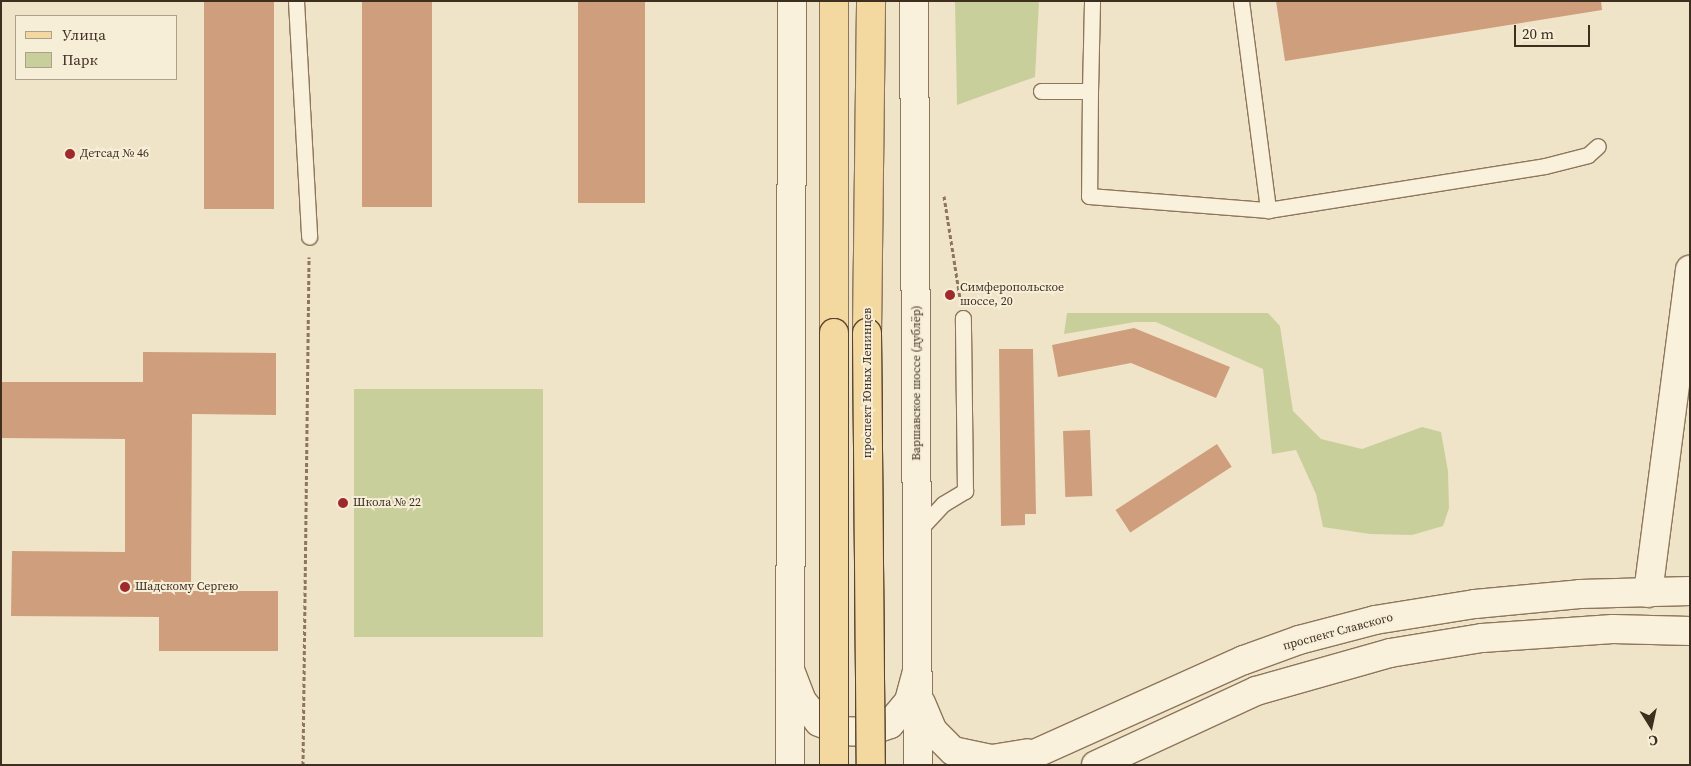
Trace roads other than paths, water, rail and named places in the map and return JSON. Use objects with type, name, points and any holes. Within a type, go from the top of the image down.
[{"type":"main road","points":[[790,765],[792,1]]},
{"type":"main road","points":[[834,1],[834,765]]},
{"type":"main road","name":"проспект Юных Ленинцев","points":[[871,1],[867,333],[871,765]]},
{"type":"main road","name":"Варшавское шоссе (дублёр)","points":[[914,1],[918,765]]},
{"type":"main road","points":[[1648,593],[1690,270]]},
{"type":"main road","name":"проспект Славского","points":[[1010,765],[1244,660],[1308,638],[1376,620],[1475,604],[1580,594],[1690,591]]},
{"type":"main road","points":[[1096,765],[1256,691],[1390,653],[1482,638],[1613,630],[1690,631]]},
{"type":"main road","points":[[789,668],[802,701],[819,722],[841,731],[867,732],[890,724],[909,701],[918,666]]},
{"type":"main road","points":[[919,697],[933,730],[953,751],[992,759],[1042,751]]},
{"type":"lane","points":[[296,1],[309,237]]},
{"type":"lane","points":[[1092,1],[1089,196],[1268,210],[1545,166],[1588,155],[1598,146]]},
{"type":"lane","points":[[1241,1],[1268,210]]},
{"type":"lane","points":[[1041,91],[1090,91]]},
{"type":"lane","points":[[917,532],[944,504],[965,492],[963,318]]},
{"type":"place","name":"Детсад № 46","points":[[70,154]]},
{"type":"place","name":"Симферопольское шоссе, 20","points":[[950,295]]},
{"type":"place","name":"Школа № 22","points":[[343,503]]},
{"type":"place","name":"Шадскому Сергею","points":[[125,587]]}]
